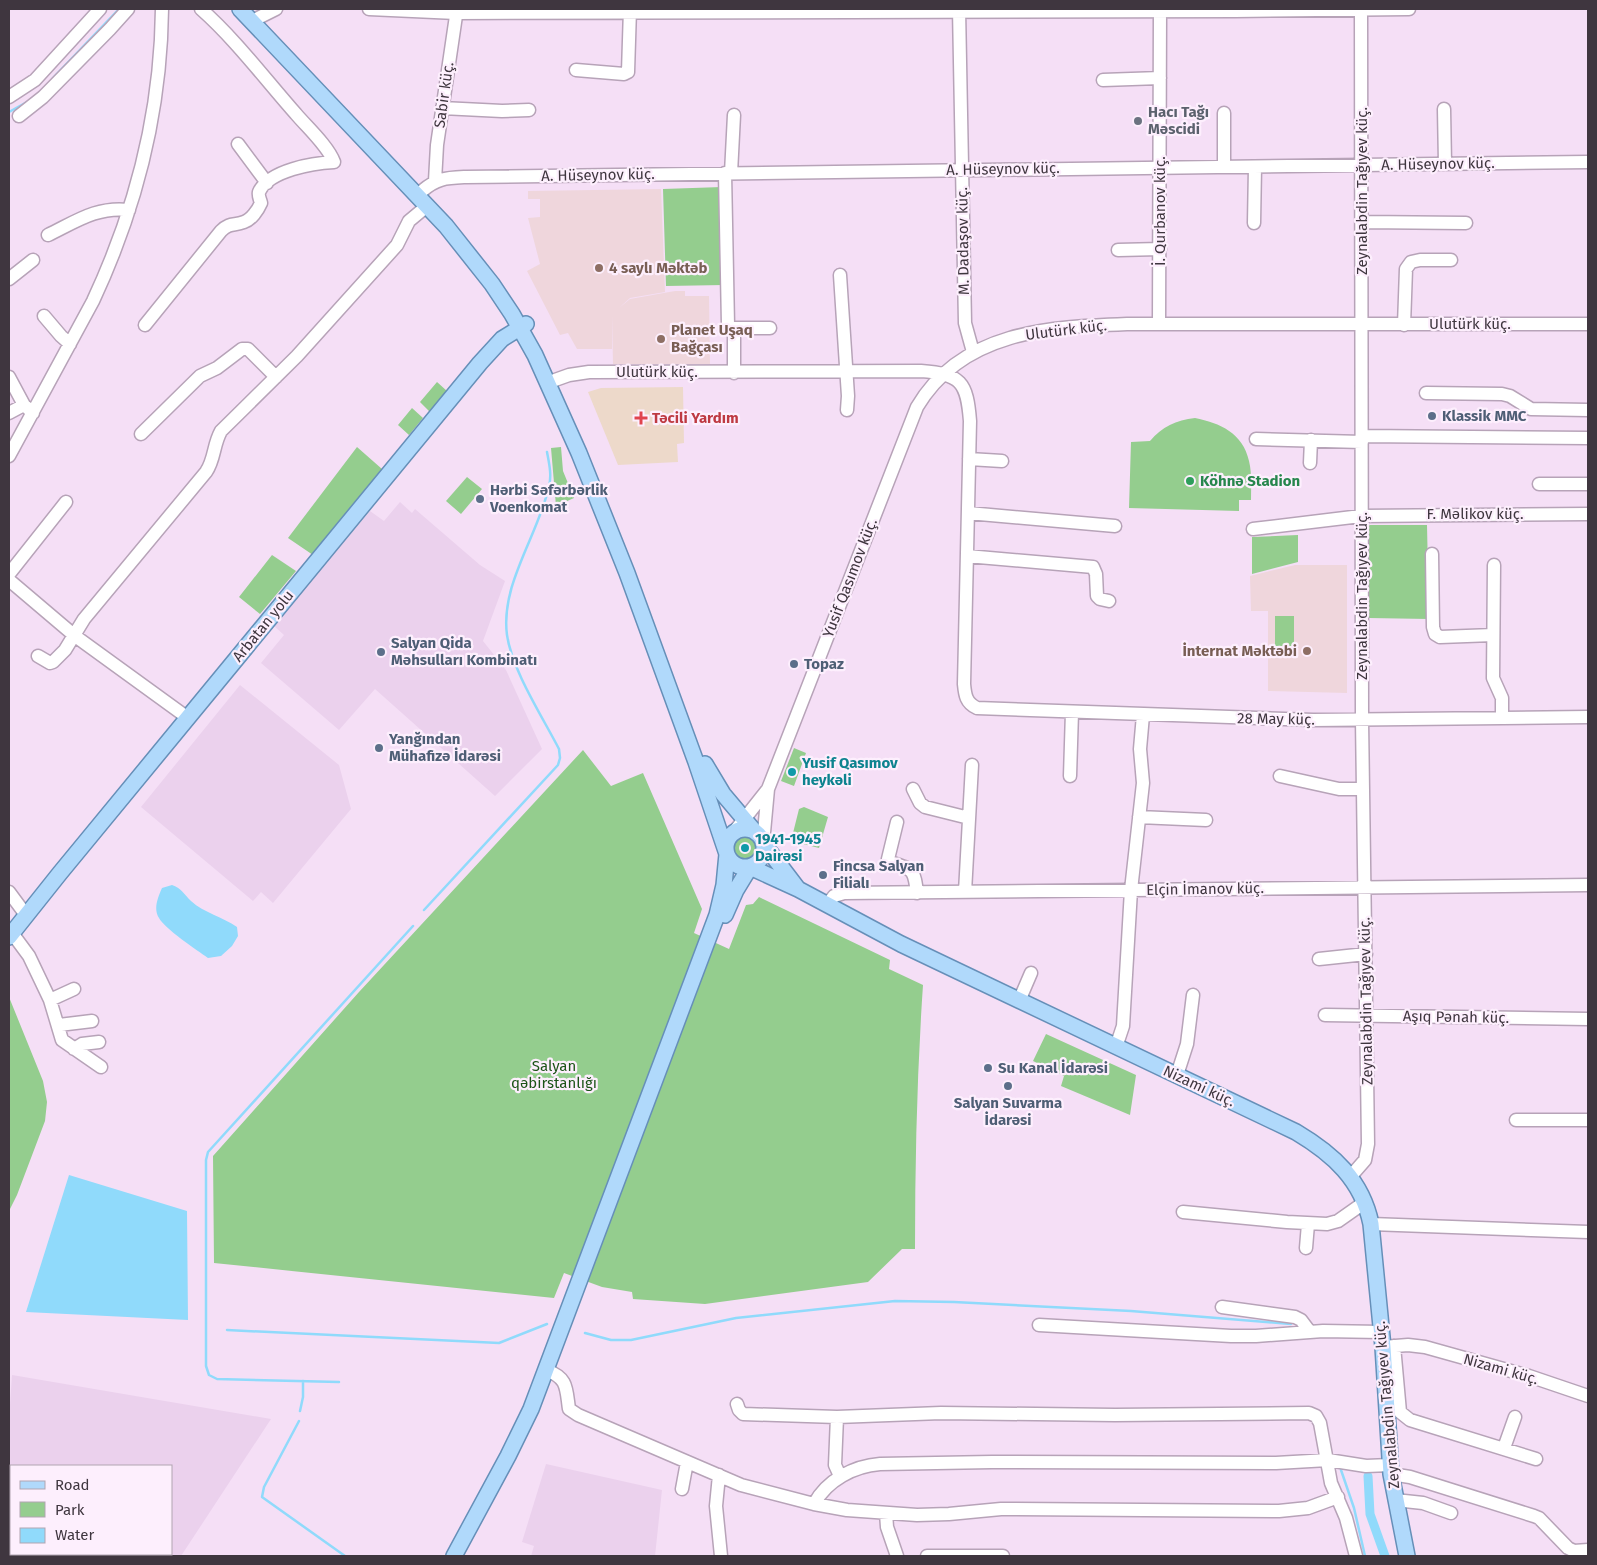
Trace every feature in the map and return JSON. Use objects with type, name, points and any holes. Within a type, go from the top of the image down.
[{"type":"main road","points":[[240,9],[424,199]]},
{"type":"main road","points":[[254,13],[424,199],[478,265],[543,353],[594,469],[705,764],[714,782],[798,889]]},
{"type":"main road","points":[[463,1556],[527,1436],[549,1371],[717,915],[724,885],[726,854],[727,842],[739,830],[751,831],[759,838],[764,849],[760,860],[744,867],[733,864],[726,854],[693,753],[594,488],[523,325]]},
{"type":"main road","name":"Arbatan yolu","points":[[10,936],[480,363],[502,338],[523,325]]},
{"type":"main road","points":[[454,1556],[526,1420],[549,1371],[725,916],[736,890],[750,866]]},
{"type":"main road","name":"Nizami küç.","points":[[750,866],[798,889],[901,944],[1296,1132],[1324,1151],[1351,1176],[1365,1202],[1371,1224]]},
{"type":"main road","name":"Zeynalabdin Tağıyev küç.","points":[[1371,1224],[1386,1341],[1391,1469],[1406,1556]]},
{"type":"street","points":[[9,97],[35,80],[100,9]]},
{"type":"street","points":[[19,116],[43,98],[128,9]]},
{"type":"street","points":[[9,456],[28,409],[70,344],[104,276],[129,210],[137,184],[152,116],[158,76],[162,9]]},
{"type":"street","points":[[145,325],[221,231],[230,224],[244,223],[249,220],[261,203],[260,191],[267,183],[288,171],[302,166],[334,162],[332,157],[234,43],[201,9]]},
{"type":"street","points":[[254,13],[276,9]]},
{"type":"street","points":[[369,9],[457,11],[1409,9]]},
{"type":"street","name":"Zeynalabdin Tağıyev küç.","points":[[1351,1176],[1361,1166],[1367,1153],[1361,516],[1362,9]]},
{"type":"street","name":"M. Dadaşov küç.","points":[[959,10],[965,323],[973,352]]},
{"type":"street","name":"İ. Qurbanov küç.","points":[[1159,324],[1160,10]]},
{"type":"street","name":"Sabir küç.","points":[[434,181],[442,108],[457,11]]},
{"type":"street","points":[[576,70],[624,74],[628,72],[630,11]]},
{"type":"street","points":[[1103,80],[1160,78]]},
{"type":"street","points":[[442,108],[502,111],[528,110]]},
{"type":"street","points":[[1444,109],[1445,164]]},
{"type":"street","points":[[1224,113],[1224,167]]},
{"type":"street","points":[[734,115],[728,173],[727,322],[730,328],[770,328]]},
{"type":"street","points":[[238,144],[267,183]]},
{"type":"street","name":"A. Hüseynov küç.","points":[[434,181],[466,177],[1588,162]]},
{"type":"street","points":[[1254,167],[1254,223]]},
{"type":"street","points":[[38,656],[47,663],[53,662],[65,650],[84,619],[206,472],[213,459],[215,444],[221,432],[297,356],[397,245],[434,181]]},
{"type":"street","points":[[48,235],[94,212],[105,209],[129,210]]},
{"type":"street","points":[[1362,222],[1466,223]]},
{"type":"street","points":[[1118,250],[1160,249]]},
{"type":"street","points":[[9,279],[33,260]]},
{"type":"street","points":[[1404,324],[1406,270],[1411,262],[1420,260],[1451,260]]},
{"type":"street","points":[[840,275],[847,371],[847,410]]},
{"type":"street","points":[[44,316],[70,344]]},
{"type":"street","name":"Ulutürk küç.","points":[[555,380],[569,375],[589,372],[921,371],[944,374],[973,352],[996,342],[1028,332],[1076,326],[1159,324],[1588,324]]},
{"type":"street","points":[[734,328],[734,373]]},
{"type":"street","points":[[141,434],[200,376],[217,368],[242,349],[248,349],[276,377]]},
{"type":"street","points":[[944,374],[962,385],[967,395],[970,421],[967,556],[1093,567],[1096,574],[1097,596],[1100,599],[1109,601]]},
{"type":"street","name":"Yusif Qasımov küç.","points":[[768,789],[911,420],[923,397],[944,374]]},
{"type":"street","points":[[9,377],[28,409]]},
{"type":"street","points":[[1426,393],[1502,394],[1510,396],[1531,409],[1588,410]]},
{"type":"street","points":[[9,413],[28,409]]},
{"type":"street","points":[[1256,439],[1588,438]]},
{"type":"street","points":[[1310,463],[1311,440]]},
{"type":"street","points":[[969,459],[1002,461]]},
{"type":"street","points":[[1539,484],[1588,484]]},
{"type":"street","points":[[9,574],[66,502]]},
{"type":"street","points":[[968,512],[1115,526]]},
{"type":"street","name":"F. Məlikov küç.","points":[[1253,529],[1361,516],[1588,514]]},
{"type":"street","points":[[1432,554],[1433,627],[1435,634],[1440,636],[1494,635]]},
{"type":"street","name":"28 May küç.","points":[[967,556],[964,684],[967,701],[977,708],[1266,719],[1362,720],[1588,717]]},
{"type":"street","points":[[1494,565],[1493,678],[1502,698],[1502,718]]},
{"type":"street","points":[[9,580],[75,636],[188,718]]},
{"type":"street","points":[[1070,776],[1072,712]]},
{"type":"street","points":[[1116,1047],[1123,1026],[1131,890],[1143,783],[1140,749],[1142,715]]},
{"type":"street","points":[[965,892],[972,766]]},
{"type":"street","points":[[1280,776],[1339,789],[1363,789]]},
{"type":"street","points":[[730,837],[768,789]]},
{"type":"street","points":[[759,838],[768,789]]},
{"type":"street","points":[[913,789],[920,803],[925,807],[969,818]]},
{"type":"street","points":[[1139,817],[1206,820]]},
{"type":"street","points":[[897,822],[888,859],[890,862],[910,869],[914,874],[917,893]]},
{"type":"street","name":"Elçin İmanov küç.","points":[[828,905],[838,893],[1588,885]]},
{"type":"street","points":[[9,892],[26,915]]},
{"type":"street","points":[[10,936],[29,956],[50,1000],[62,1040],[101,1067]]},
{"type":"street","points":[[1319,959],[1366,954]]},
{"type":"street","points":[[1019,1001],[1030,973]]},
{"type":"street","points":[[50,1000],[74,989]]},
{"type":"street","points":[[1177,1075],[1187,1044],[1194,995]]},
{"type":"street","name":"Aşıq Pənah küç.","points":[[1324,1014],[1588,1019]]},
{"type":"street","points":[[59,1025],[92,1021]]},
{"type":"street","points":[[74,1049],[82,1044],[99,1042]]},
{"type":"street","points":[[1516,1120],[1588,1120]]},
{"type":"street","points":[[1183,1212],[1308,1224],[1327,1224],[1338,1221],[1365,1202]]},
{"type":"street","points":[[1306,1248],[1308,1224]]},
{"type":"street","points":[[1371,1224],[1588,1232]]},
{"type":"street","points":[[1222,1307],[1295,1317],[1301,1320],[1310,1332]]},
{"type":"street","name":"Nizami küç.","points":[[1039,1325],[1231,1336],[1310,1332],[1386,1341],[1425,1347],[1529,1376],[1588,1396]]},
{"type":"street","points":[[1386,1341],[1400,1412],[1403,1416],[1410,1420],[1536,1459]]},
{"type":"street","points":[[549,1371],[560,1376],[566,1388],[569,1409],[571,1411],[742,1485],[814,1504],[847,1510],[933,1515],[1001,1509],[1279,1512],[1308,1508],[1338,1498]]},
{"type":"street","points":[[737,1404],[743,1414],[837,1417],[941,1413],[1115,1415],[1309,1413],[1316,1416],[1320,1423],[1331,1483],[1346,1518],[1353,1555]]},
{"type":"street","points":[[837,1417],[835,1465],[840,1476]]},
{"type":"street","points":[[1504,1448],[1515,1417]]},
{"type":"street","points":[[814,1504],[821,1493],[840,1476],[880,1464],[992,1462],[1276,1463],[1328,1460],[1391,1469],[1410,1477],[1534,1516],[1539,1518],[1568,1548],[1583,1552]]},
{"type":"street","points":[[682,1489],[687,1462]]},
{"type":"street","points":[[719,1475],[716,1518],[721,1556]]},
{"type":"street","points":[[1395,1500],[1423,1503],[1452,1513]]},
{"type":"street","points":[[886,1513],[887,1528],[897,1556]]},
{"type":"street","points":[[927,1556],[1003,1556]]},
{"type":"shaded area","name":"4 saylı Məktəb","points":[[661,189],[665,292],[630,298],[619,308],[630,299],[675,291],[685,291],[685,296],[709,296],[710,364],[613,364],[612,315],[612,349],[577,349],[568,333],[560,335],[527,271],[540,264],[528,218],[540,217],[540,199],[528,199],[528,191]]},
{"type":"shaded area","name":"Təcili Yardım","points":[[683,387],[684,443],[677,444],[678,462],[618,465],[588,392],[601,388]]},
{"type":"shaded area","name":"Salyan Qida Məhsulları Kombinatı","points":[[400,502],[412,513],[415,509],[480,565],[505,581],[483,641],[506,670],[542,749],[495,796],[375,689],[339,730],[261,663],[284,635],[273,625],[370,511],[384,521]]},
{"type":"shaded area","name":"İnternat Məktəbi","points":[[1295,565],[1347,565],[1347,693],[1268,691],[1268,611],[1251,611],[1250,576]]},
{"type":"shaded area","points":[[240,685],[339,765],[351,809],[273,903],[261,892],[253,901],[141,807]]},
{"type":"shaded area","points":[[12,1375],[271,1419],[181,1556],[9,1556],[9,1419]]},
{"type":"shaded area","points":[[546,1464],[662,1490],[655,1556],[531,1556],[534,1546],[522,1542]]},
{"type":"green space","points":[[722,187],[724,285],[666,286],[663,189]]},
{"type":"green space","points":[[437,382],[447,391],[430,412],[420,402]]},
{"type":"green space","points":[[412,408],[423,418],[409,435],[398,425]]},
{"type":"green space","name":"Köhnə Stadion","points":[[1195,418],[1221,426],[1236,436],[1242,443],[1250,466],[1251,500],[1239,500],[1239,511],[1129,508],[1131,442],[1150,441],[1170,425],[1182,420]]},
{"type":"green space","points":[[357,447],[382,469],[313,555],[288,538]]},
{"type":"green space","points":[[561,447],[563,471],[574,498],[556,506],[551,448]]},
{"type":"green space","points":[[467,477],[482,489],[461,514],[446,501]]},
{"type":"green space","points":[[1368,525],[1427,525],[1429,619],[1369,618]]},
{"type":"green space","points":[[1298,535],[1298,562],[1252,574],[1252,537]]},
{"type":"green space","points":[[272,555],[296,571],[260,614],[239,597]]},
{"type":"green space","points":[[1275,616],[1294,616],[1294,646],[1275,646]]},
{"type":"green space","points":[[794,748],[806,753],[794,786],[781,781]]},
{"type":"green space","name":"Salyan qəbirstanlığı","points":[[583,750],[611,786],[643,773],[702,909],[694,933],[729,949],[746,905],[753,904],[759,897],[890,960],[889,969],[923,985],[915,1183],[915,1249],[902,1249],[868,1282],[705,1304],[633,1299],[632,1292],[602,1287],[564,1273],[554,1298],[214,1263],[213,1156],[359,992]]},
{"type":"green space","points":[[804,807],[828,817],[819,848],[791,841],[799,809]]},
{"type":"green space","points":[[745,837],[753,840],[756,848],[753,856],[745,859],[737,856],[734,848],[737,840]]},
{"type":"green space","points":[[9,997],[43,1081],[47,1102],[45,1121],[9,1211]]},
{"type":"green space","points":[[1046,1034],[1136,1075],[1130,1115],[1061,1086],[1064,1076],[1033,1061]]},
{"type":"water","points":[[172,885],[196,905],[237,927],[238,936],[232,946],[221,956],[208,958],[162,923],[156,911],[159,895],[162,888]]},
{"type":"water","points":[[69,1175],[187,1211],[188,1320],[26,1312]]},
{"type":"waterway","points":[[53,78],[119,9]]},
{"type":"waterway","points":[[9,112],[27,102]]},
{"type":"waterway","points":[[424,910],[558,765],[560,758],[559,749],[536,708],[515,663],[507,635],[506,616],[515,578],[544,504],[549,486],[550,473],[547,452]]},
{"type":"waterway","points":[[339,1382],[217,1379],[209,1375],[206,1366],[206,1160],[208,1152],[413,926]]},
{"type":"waterway","points":[[585,1333],[611,1340],[631,1340],[736,1318],[895,1301],[1131,1311],[1291,1324]]},
{"type":"waterway","points":[[227,1330],[499,1343],[547,1324]]},
{"type":"waterway","points":[[300,1411],[303,1397],[303,1381]]},
{"type":"waterway","points":[[299,1421],[264,1487],[262,1497],[345,1556]]},
{"type":"waterway","points":[[1341,1470],[1354,1508],[1365,1556]]},
{"type":"waterway","points":[[1368,1476],[1370,1514],[1385,1556]]},
{"type":"place","name":"Hacı Tağı Məscidi","points":[[1138,121]]},
{"type":"place","name":"4 saylı Məktəb","points":[[599,268]]},
{"type":"place","name":"Planet Uşaq Bağçası","points":[[661,339]]},
{"type":"place","name":"Klassik MMC","points":[[1432,416]]},
{"type":"place","name":"Təcili Yardım","points":[[641,418]]},
{"type":"place","name":"Köhnə Stadion","points":[[1190,481]]},
{"type":"place","name":"Hərbi Səfərbərlik Voenkomat","points":[[480,499]]},
{"type":"place","name":"İnternat Məktəbi","points":[[1307,651]]},
{"type":"place","name":"Salyan Qida Məhsulları Kombinatı","points":[[381,652]]},
{"type":"place","name":"Topaz","points":[[794,664]]},
{"type":"place","name":"Yanğından Mühafizə İdarəsi","points":[[379,748]]},
{"type":"place","name":"Yusif Qasımov heykəli","points":[[792,772]]},
{"type":"place","name":"1941-1945 Dairəsi","points":[[745,848]]},
{"type":"place","name":"Fincsa Salyan Filialı","points":[[823,875]]},
{"type":"place","name":"Su Kanal İdarəsi","points":[[988,1068]]},
{"type":"place","name":"Salyan Suvarma İdarəsi","points":[[1008,1086]]}]
